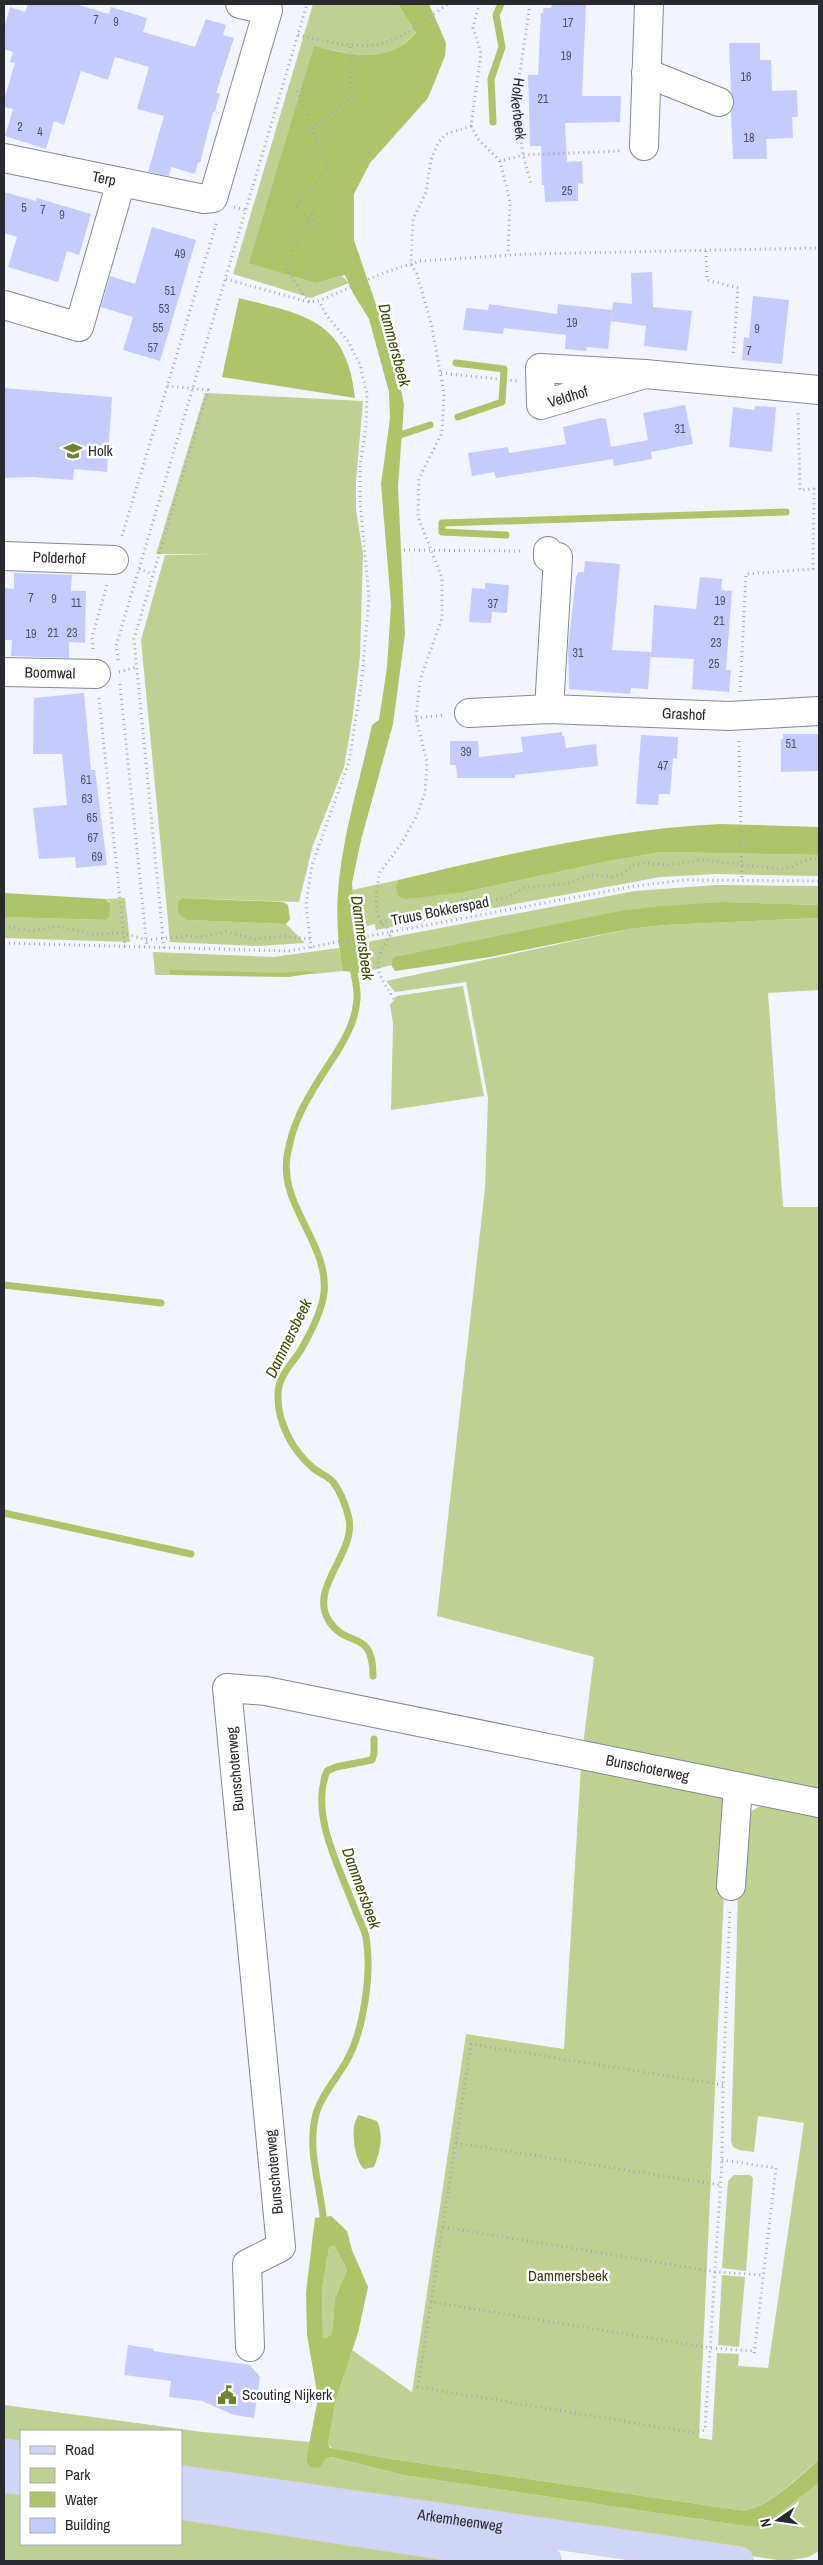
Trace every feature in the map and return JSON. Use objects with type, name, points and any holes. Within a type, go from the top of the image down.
[{"type":"main road","points":[[4,2453],[20,2456]]},
{"type":"main road","points":[[4,2478],[20,2480]]},
{"type":"main road","name":"Arkemheenweg","points":[[182,2480],[739,2561]]},
{"type":"main road","name":"Arkemheenweg","points":[[182,2505],[547,2561]]},
{"type":"street","points":[[212,205],[268,10],[240,4]]},
{"type":"street","points":[[644,146],[650,4]]},
{"type":"street","points":[[646,73],[719,102]]},
{"type":"street","name":"Terp","points":[[4,158],[121,182],[212,205]]},
{"type":"street","points":[[4,305],[80,327],[121,182]]},
{"type":"street","points":[[646,374],[808,389]]},
{"type":"street","points":[[548,551],[548,557],[558,557],[549,709]]},
{"type":"street","name":"Polderhof","points":[[4,556],[120,564]]},
{"type":"street","name":"Boomwal","points":[[4,672],[96,674]]},
{"type":"street","name":"Grashof","points":[[469,713],[549,709],[738,715],[819,711]]},
{"type":"street","name":"Bunschoterweg","points":[[250,2347],[247,2264],[281,2247],[227,1688],[266,1691],[819,1803]]},
{"type":"street","points":[[731,1886],[738,1787]]},
{"type":"path","points":[[125,946],[92,637],[120,564],[193,389],[308,4]]},
{"type":"path","points":[[298,35],[350,45],[374,45],[391,41],[448,4]]},
{"type":"path","points":[[479,4],[473,28],[481,53],[471,126],[478,139],[500,161],[510,202],[508,255]]},
{"type":"path","name":"Holkerbeek","points":[[530,4],[516,100],[523,155],[531,184]]},
{"type":"path","points":[[310,130],[352,98],[350,45]]},
{"type":"path","points":[[297,91],[310,130],[327,168],[294,207],[320,226]]},
{"type":"path","points":[[394,999],[378,975],[378,958],[392,932],[381,923],[377,912],[376,893],[380,872],[402,843],[416,817],[425,793],[427,762],[420,740],[417,709],[420,680],[442,618],[442,578],[418,517],[419,478],[442,433],[444,392],[430,318],[418,274],[411,264],[413,219],[426,192],[431,160],[438,143],[446,134],[471,126]]},
{"type":"path","points":[[500,161],[523,155],[632,150],[644,146]]},
{"type":"path","points":[[147,947],[116,646],[120,564],[212,205]]},
{"type":"path","points":[[309,302],[284,268],[315,208]]},
{"type":"path","points":[[226,279],[309,302],[319,301],[383,273],[420,261],[508,255],[819,248]]},
{"type":"path","points":[[706,251],[707,280],[738,288],[731,383]]},
{"type":"path","points":[[311,948],[306,905],[312,865],[348,762],[362,678],[370,598],[360,500],[360,466],[366,426],[367,394],[360,365],[348,341],[327,316],[319,301]]},
{"type":"path","points":[[441,373],[514,380]]},
{"type":"path","points":[[164,948],[134,639],[208,390],[167,386]]},
{"type":"path","points":[[742,880],[738,715],[746,574],[813,569],[814,490],[800,490],[808,389]]},
{"type":"path","points":[[404,550],[548,551]]},
{"type":"path","points":[[120,564],[153,574]]},
{"type":"path","points":[[381,923],[416,910],[441,910],[464,900],[492,901],[506,898],[524,888],[570,883],[591,875],[612,877],[622,874],[633,865],[646,863],[673,865],[703,860],[742,863],[778,869],[791,867],[809,859],[819,859]]},
{"type":"path","name":"Truus Bokkerspad","points":[[4,943],[273,952],[317,947],[634,886],[685,880],[819,881]]},
{"type":"path","points":[[4,926],[31,931],[57,926],[92,934],[123,933],[147,940],[186,936],[198,937],[226,932],[255,938],[285,936],[310,939]]},
{"type":"path","points":[[722,2084],[471,2044],[418,2387],[695,2433],[705,2430],[722,2160],[722,2084],[731,1886]]},
{"type":"path","points":[[456,2143],[720,2185]]},
{"type":"path","points":[[431,2302],[711,2348],[754,2353],[776,2168],[722,2160]]},
{"type":"path","points":[[443,2227],[716,2272],[764,2276]]},
{"type":"green space","points":[[313,4],[398,4],[416,33],[404,44],[380,54],[356,54],[314,47],[298,106],[317,283],[342,276],[349,283],[311,298],[233,274]]},
{"type":"green space","points":[[205,393],[363,401],[356,481],[356,509],[363,554],[360,657],[352,721],[344,767],[313,845],[299,902],[182,898],[178,901],[179,913],[186,920],[286,924],[305,943],[257,946],[170,942],[141,640],[165,555],[215,554],[156,554]]},
{"type":"green space","points":[[662,852],[819,855],[819,876],[716,874],[660,877],[376,930],[375,924],[355,929],[352,890],[398,880],[396,886],[465,892],[609,861]]},
{"type":"green space","points":[[716,885],[819,886],[819,905],[726,902],[392,962],[391,965],[363,973],[356,944],[635,891]]},
{"type":"green space","points":[[125,898],[130,942],[4,938],[4,917],[105,920],[109,901],[106,899]]},
{"type":"green space","points":[[819,918],[819,990],[768,993],[783,1207],[819,1207],[819,1793],[583,1745],[594,1657],[437,1616],[485,1188],[488,1098],[466,982],[395,992],[386,981],[629,929],[665,925]]},
{"type":"green space","points":[[339,948],[343,971],[314,974],[155,975],[153,952],[273,957]]},
{"type":"green space","points":[[463,986],[484,1096],[391,1110],[393,1024],[390,1005],[397,996]]},
{"type":"green space","points":[[581,1765],[722,1796],[728,1807],[699,2438],[712,2440],[717,2353],[739,2354],[738,2366],[768,2368],[804,2123],[758,2116],[754,2152],[739,2150],[733,2147],[731,2141],[740,1828],[745,1815],[762,1805],[819,1816],[819,2460],[775,2496],[745,2511],[385,2458],[333,2449],[328,2444],[336,2399],[352,2350],[412,2392],[466,2034],[564,2049]]},
{"type":"green space","points":[[734,2175],[750,2175],[753,2178],[746,2271],[722,2268],[728,2181]]},
{"type":"green space","points":[[334,2245],[347,2270],[335,2298],[332,2333],[327,2338],[323,2338],[322,2289],[329,2248]]},
{"type":"green space","points":[[722,2275],[745,2277],[739,2347],[718,2345]]},
{"type":"green space","points":[[4,2405],[203,2432],[310,2442],[306,2460],[309,2467],[320,2467],[325,2459],[332,2457],[403,2475],[752,2527],[764,2525],[819,2483],[819,2551],[809,2557],[785,2561],[182,2473],[182,2430],[20,2430],[20,2449],[4,2446]]},
{"type":"green space","points":[[4,2485],[20,2487],[20,2545],[182,2545],[182,2512],[502,2561],[4,2561]]},
{"type":"water","points":[[398,4],[429,4],[446,43],[445,56],[428,98],[370,163],[354,194],[354,240],[396,363],[404,405],[398,487],[405,634],[393,724],[361,840],[352,883],[356,944],[363,973],[343,971],[338,939],[337,907],[344,846],[350,817],[372,725],[379,720],[387,667],[391,605],[381,484],[390,418],[389,392],[369,319],[353,293],[345,275],[317,283],[249,263],[314,46],[368,55],[381,54],[393,50],[405,43],[416,33]]},
{"type":"water","points":[[239,298],[302,316],[332,336],[343,351],[350,372],[355,398],[222,377]]},
{"type":"water","points":[[720,824],[819,827],[819,855],[662,852],[609,861],[465,892],[405,899],[398,896],[396,886],[398,880],[478,861],[598,837],[639,831]]},
{"type":"water","points":[[4,893],[106,899],[110,904],[109,917],[105,920],[4,917]]},
{"type":"water","points":[[182,898],[283,902],[288,905],[290,919],[286,924],[186,920],[178,913],[178,901]]},
{"type":"water","points":[[726,902],[819,905],[819,918],[665,925],[629,929],[490,957],[395,971],[391,965],[395,957],[620,911]]},
{"type":"water","points":[[170,970],[280,973],[310,971],[315,973],[288,977],[171,975],[169,974]]},
{"type":"water","points":[[359,2115],[377,2121],[381,2138],[374,2167],[364,2169],[355,2151],[354,2142],[354,2126]]},
{"type":"water","points":[[331,2216],[347,2231],[352,2250],[368,2287],[358,2333],[336,2399],[328,2444],[330,2448],[385,2458],[745,2511],[755,2508],[775,2497],[819,2460],[819,2483],[764,2525],[752,2527],[403,2475],[332,2457],[325,2459],[320,2468],[309,2467],[306,2460],[318,2398],[307,2335],[306,2292],[315,2218]],"holes":[[[334,2245],[347,2270],[335,2298],[332,2333],[327,2338],[323,2338],[322,2289],[329,2248]]]},
{"type":"building","points":[[28,4],[75,4],[109,14],[111,7],[147,18],[143,32],[195,47],[206,19],[226,25],[223,35],[234,38],[216,93],[220,94],[195,174],[171,167],[169,176],[148,172],[164,116],[137,109],[149,67],[115,57],[108,80],[81,71],[64,125],[54,121],[46,149],[5,136],[13,109],[4,107],[4,100],[15,63],[10,62],[13,52],[4,49],[4,28],[10,7],[25,12]]},
{"type":"building","points":[[552,4],[586,4],[582,96],[621,96],[620,122],[565,123],[567,162],[582,161],[583,184],[578,183],[578,201],[545,202],[544,185],[542,185],[541,146],[530,146],[528,75],[538,75],[541,13],[543,13],[543,8],[551,8]]},
{"type":"building","points":[[729,43],[760,43],[760,60],[771,60],[772,91],[797,90],[798,117],[792,117],[793,138],[766,139],[767,159],[733,159],[731,111],[734,100],[731,92]]},
{"type":"building","points":[[4,192],[36,201],[37,198],[91,214],[79,255],[67,251],[58,282],[8,267],[17,237],[4,233]]},
{"type":"building","points":[[152,227],[196,240],[160,361],[123,350],[133,317],[101,307],[110,276],[135,284]]},
{"type":"building","points":[[652,272],[653,307],[692,311],[687,351],[644,346],[646,326],[611,321],[613,302],[632,304],[631,273]]},
{"type":"building","points":[[753,296],[789,300],[782,364],[742,360],[744,337],[749,338]]},
{"type":"building","points":[[489,304],[557,314],[558,304],[612,310],[608,349],[587,347],[586,351],[565,349],[566,335],[504,328],[503,334],[463,330],[466,308],[488,310]]},
{"type":"building","points":[[4,388],[112,397],[107,472],[74,469],[73,480],[31,477],[4,478]]},
{"type":"building","points":[[685,405],[693,444],[651,452],[652,459],[614,466],[613,459],[496,478],[494,472],[472,476],[468,453],[508,447],[509,453],[566,444],[563,427],[601,418],[606,419],[611,447],[648,440],[643,413]]},
{"type":"building","points":[[755,406],[776,407],[772,452],[729,447],[733,407],[754,410]]},
{"type":"building","points":[[585,561],[620,564],[612,650],[651,652],[648,689],[631,688],[630,694],[569,689],[568,648],[576,577],[578,572],[584,572]]},
{"type":"building","points":[[14,573],[72,575],[71,591],[86,591],[85,643],[69,642],[69,658],[11,656],[12,640],[4,640],[4,588],[14,589]]},
{"type":"building","points":[[700,577],[722,579],[721,590],[732,591],[726,670],[731,670],[729,692],[692,689],[694,659],[651,657],[654,605],[696,609]]},
{"type":"building","points":[[485,583],[509,585],[507,613],[492,612],[491,623],[469,622],[472,588],[485,589]]},
{"type":"building","points":[[84,693],[91,770],[95,770],[107,865],[76,868],[75,857],[39,859],[33,808],[67,805],[62,754],[33,754],[34,698]]},
{"type":"building","points":[[562,732],[566,748],[596,744],[598,766],[515,775],[515,778],[457,778],[456,765],[450,765],[450,741],[478,741],[479,757],[523,752],[521,737]]},
{"type":"building","points":[[783,734],[819,734],[819,771],[781,772],[781,739],[783,739]]},
{"type":"building","points":[[641,735],[678,737],[677,759],[673,758],[670,794],[659,794],[658,805],[636,804]]},
{"type":"building","points":[[128,2345],[154,2349],[153,2351],[250,2365],[260,2377],[254,2418],[234,2415],[202,2401],[169,2397],[171,2381],[124,2375]]},
{"type":"waterway","points":[[493,122],[491,79],[502,47],[496,15],[501,4]]},
{"type":"waterway","points":[[456,363],[504,369],[502,402],[458,417]]},
{"type":"waterway","points":[[394,437],[430,425]]},
{"type":"waterway","points":[[506,535],[442,532],[442,523],[786,512]]},
{"type":"waterway","name":"Dammersbeek","points":[[352,963],[357,995],[352,1023],[341,1046],[302,1110],[288,1151],[286,1170],[289,1188],[295,1206],[319,1256],[323,1274],[324,1293],[316,1321],[302,1348],[280,1381],[278,1404],[283,1425],[292,1444],[305,1461],[333,1482],[345,1504],[349,1519],[349,1532],[346,1545],[328,1583],[324,1596],[324,1609],[329,1621],[336,1629],[343,1635],[358,1641],[369,1651],[373,1676]]},
{"type":"waterway","points":[[4,1285],[161,1303]]},
{"type":"waterway","points":[[4,1513],[191,1554]]},
{"type":"waterway","name":"Dammersbeek","points":[[324,2226],[314,2156],[313,2128],[321,2101],[346,2062],[358,2034],[365,2001],[368,1951],[365,1934],[329,1842],[324,1824],[322,1788],[327,1771],[336,1767],[372,1760],[374,1739]]},
{"type":"place","name":"Holk","points":[[73,451]]},
{"type":"place","name":"Scouting Nijkerk","points":[[227,2395]]}]
